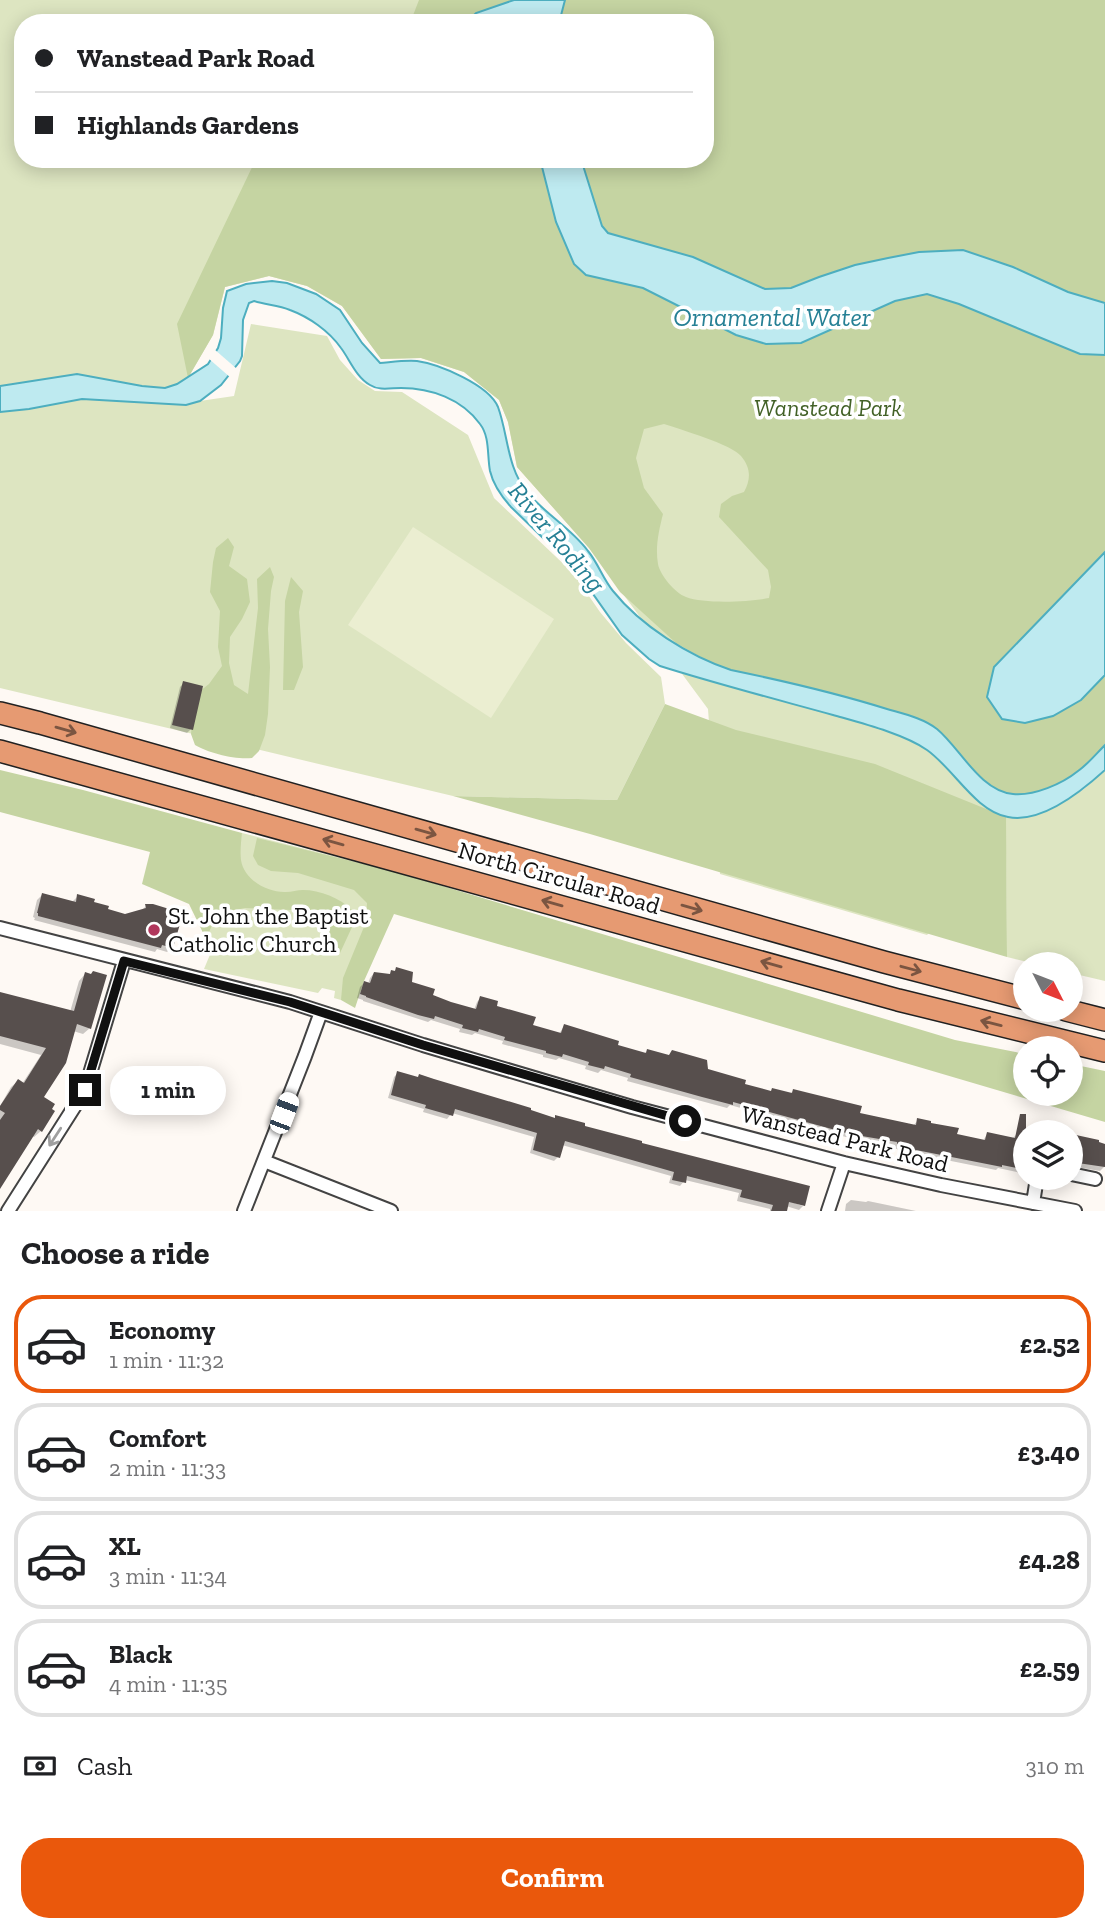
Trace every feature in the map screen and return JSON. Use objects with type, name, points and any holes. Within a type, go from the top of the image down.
[{"type":"highway","name":"North Circular Road","points":[[0,713],[870,958],[1013,996]]},
{"type":"highway","name":"North Circular Road","points":[[0,751],[898,1000],[1105,1051]]},
{"type":"highway","points":[[1083,1014],[1105,1020]]},
{"type":"street","name":"Wanstead Park Road","points":[[0,928],[321,1012],[632,1107],[844,1163],[1075,1211]]},
{"type":"street","points":[[8,1211],[85,1090],[124,961]]},
{"type":"street","points":[[244,1211],[321,1012]]},
{"type":"street","points":[[264,1161],[391,1211]]},
{"type":"street","points":[[828,1211],[844,1163]]},
{"type":"street","points":[[1083,1176],[1095,1179]]},
{"type":"street","points":[[1032,1203],[1035,1190]]},
{"type":"green space","name":"Wanstead Park","points":[[0,0],[1105,0],[1105,745],[1078,771],[1054,808],[1084,789],[1105,770],[1105,981],[1083,976],[1083,952],[1013,952],[1013,958],[1007,957],[1006,850],[927,935],[720,874],[708,709],[589,548],[517,467],[508,422],[499,400],[464,372],[421,358],[381,359],[342,306],[307,286],[269,276],[225,287],[213,335],[188,378],[165,388],[77,374],[0,386]]},
{"type":"green space","points":[[419,0],[514,0],[479,14],[414,14]]},
{"type":"green space","points":[[565,0],[1105,0],[1105,303],[1068,292],[1013,267],[963,250],[919,252],[888,258],[819,277],[791,288],[765,289],[693,257],[608,233],[602,226],[584,168],[714,168],[714,14],[561,14]]},
{"type":"green space","points":[[252,168],[542,168],[556,222],[574,264],[586,275],[643,288],[736,335],[927,294],[959,304],[1080,354],[1105,355],[1105,552],[994,666],[1053,716],[1080,700],[1105,675],[1105,745],[1085,765],[1064,780],[1039,791],[1013,794],[990,785],[971,768],[946,737],[920,719],[868,703],[731,670],[715,665],[676,643],[620,592],[589,548],[517,467],[508,422],[499,400],[464,372],[421,358],[381,359],[342,306],[307,286],[269,276],[225,287],[213,335],[188,378],[177,324]],"holes":[[[664,424],[736,452],[747,465],[749,478],[744,492],[721,504],[719,517],[768,570],[771,587],[769,598],[727,602],[686,597],[669,583],[658,564],[657,551],[663,514],[644,488],[636,458],[644,429]]]},
{"type":"green space","points":[[251,324],[327,336],[340,360],[358,380],[375,391],[402,392],[468,435],[494,498],[573,573],[626,643],[661,677],[665,704],[617,800],[453,796],[0,688],[0,412],[81,399],[186,405],[234,396]]},
{"type":"green space","points":[[413,527],[554,619],[491,718],[348,625]]},
{"type":"green space","points":[[228,538],[234,547],[229,566],[247,579],[250,602],[230,637],[229,663],[234,685],[248,694],[258,608],[257,579],[270,567],[274,577],[268,629],[268,714],[265,735],[259,751],[252,758],[230,757],[207,751],[195,745],[191,734],[195,695],[209,684],[222,666],[218,647],[220,611],[210,592],[216,548]]},
{"type":"green space","points":[[291,577],[303,591],[299,612],[303,667],[294,690],[283,690],[285,601]]},
{"type":"green space","points":[[665,704],[736,730],[875,764],[1006,817],[1007,957],[453,796],[617,800]]},
{"type":"green space","points":[[0,770],[242,833],[243,867],[258,884],[279,892],[309,890],[323,893],[336,898],[352,910],[353,925],[340,953],[332,953],[327,929],[315,914],[291,910],[245,908],[217,914],[206,939],[189,904],[142,884],[150,852],[0,812]]},
{"type":"green space","points":[[242,833],[396,872],[341,1000],[334,998],[335,991],[322,988],[318,993],[204,969],[214,945],[206,939],[222,884]]},
{"type":"green space","points":[[257,838],[396,872],[955,1040],[1013,1052],[1013,1095],[394,914],[355,1008],[341,1000],[343,978],[366,922],[367,903],[354,890],[298,873],[271,871],[258,865],[253,856]]},
{"type":"green space","points":[[1083,1066],[1105,1071],[1105,1122],[1051,1106],[1083,1106]]},
{"type":"water","points":[[514,0],[565,0],[561,14],[476,13]]},
{"type":"water","name":"Ornamental Water","points":[[542,168],[584,168],[602,226],[608,233],[693,257],[765,289],[791,288],[855,265],[919,252],[963,250],[1013,267],[1068,292],[1105,303],[1105,355],[1080,354],[959,304],[927,294],[895,301],[801,343],[766,344],[736,335],[643,288],[586,275],[574,264],[556,222]]},
{"type":"water","name":"River Roding","points":[[272,281],[287,283],[316,294],[340,310],[362,343],[380,363],[426,363],[450,371],[485,391],[498,407],[520,483],[581,543],[624,604],[652,628],[683,648],[731,670],[868,703],[920,719],[946,737],[971,768],[1001,791],[1021,794],[1056,785],[1082,768],[1105,745],[1105,770],[1073,796],[1048,811],[1021,818],[1008,817],[985,807],[937,758],[907,739],[660,666],[622,635],[576,570],[504,499],[491,476],[483,429],[473,415],[455,402],[434,393],[401,388],[381,389],[370,385],[361,378],[325,330],[286,308],[254,301],[249,303],[243,320],[240,361],[221,385],[200,401],[186,405],[82,399],[0,412],[0,386],[77,374],[142,386],[165,388],[177,384],[208,364],[218,348],[227,291],[246,284]]},
{"type":"water","points":[[1105,552],[1105,675],[1081,700],[1053,716],[1025,723],[1002,719],[987,697],[994,667]]},
{"type":"pier","points":[[214,349],[237,369],[231,378],[208,358]]},
{"type":"building","points":[[183,681],[203,686],[193,730],[172,725]]},
{"type":"building","points":[[42,893],[76,902],[77,894],[95,899],[94,902],[109,906],[108,909],[125,914],[146,908],[145,904],[166,908],[173,912],[171,914],[180,924],[173,948],[162,945],[161,948],[38,916]]},
{"type":"building","points":[[396,967],[413,972],[412,982],[435,989],[433,995],[451,1002],[476,1009],[480,996],[498,1001],[497,1006],[536,1017],[533,1025],[561,1033],[564,1024],[619,1041],[618,1045],[646,1053],[647,1049],[669,1055],[672,1050],[707,1060],[708,1069],[746,1080],[745,1084],[771,1091],[772,1088],[792,1093],[793,1089],[862,1106],[860,1113],[916,1125],[917,1118],[931,1121],[959,1128],[957,1134],[985,1140],[987,1132],[1013,1138],[1013,1167],[911,1149],[897,1142],[850,1134],[733,1102],[733,1105],[702,1097],[630,1077],[631,1074],[605,1066],[604,1069],[588,1065],[589,1062],[563,1054],[562,1057],[546,1053],[479,1029],[478,1032],[462,1028],[463,1025],[435,1016],[434,1019],[418,1015],[360,994],[364,981],[370,983],[374,972],[390,974],[391,970],[395,971]]},
{"type":"building","points":[[93,971],[107,975],[91,1029],[77,1024],[66,1063],[44,1097],[55,1104],[52,1109],[55,1111],[42,1132],[38,1129],[0,1189],[0,1120],[5,1113],[0,1110],[0,1106],[18,1079],[24,1083],[46,1048],[0,1036],[0,992],[74,1011],[85,972],[91,974]]},
{"type":"building","points":[[397,1071],[418,1077],[419,1074],[531,1108],[555,1118],[555,1115],[585,1123],[585,1126],[642,1143],[810,1186],[805,1206],[789,1202],[787,1211],[771,1211],[773,1205],[740,1197],[742,1190],[687,1176],[686,1183],[672,1180],[674,1172],[565,1141],[560,1158],[533,1150],[537,1133],[455,1109],[453,1116],[391,1095]]},
{"type":"building","points":[[1020,1114],[1026,1114],[1026,1120],[1019,1120]]},
{"type":"building","points":[[1083,1137],[1105,1144],[1105,1167],[1083,1164]]},
{"type":"place","name":"St. John the Baptist Catholic Church","points":[[154,930]]},
{"type":"route","points":[[85,1090],[124,961],[290,1002],[423,1045],[685,1121]]}]
